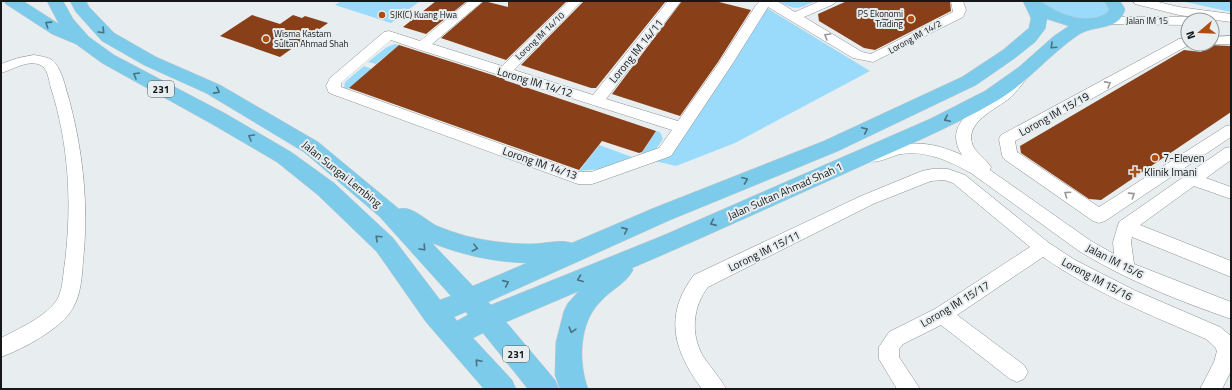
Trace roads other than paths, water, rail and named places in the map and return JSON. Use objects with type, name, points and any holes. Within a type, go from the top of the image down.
[{"type":"main road","points":[[12,1],[58,30],[83,41]]},
{"type":"main road","name":"Jalan Sungai Lembing","points":[[55,1],[66,21],[83,41],[121,67],[219,118],[284,157],[326,189],[386,245],[435,314],[502,389]]},
{"type":"main road","name":"Jalan Sungai Lembing","points":[[78,1],[82,9],[108,37],[150,61],[213,89],[305,143],[388,211],[479,309],[545,389]]},
{"type":"main road","points":[[1032,2],[1050,15],[1066,20],[1084,23],[1103,22],[1115,16],[1117,9],[1112,1]]},
{"type":"main road","name":"Jalan Sultan Ahmad Shah 1","points":[[455,335],[479,309],[586,247],[662,214],[831,146],[969,81],[1009,54],[1037,29],[1039,18],[1032,2]]},
{"type":"main road","name":"Jalan Sultan Ahmad Shah 1","points":[[435,314],[479,309],[670,242],[980,103],[1025,71],[1060,40],[1074,30],[1103,22]]},
{"type":"main road","points":[[388,211],[404,217],[427,231],[454,242],[485,250],[518,254],[545,253],[586,247]]},
{"type":"main road","points":[[574,389],[569,375],[569,342],[578,311],[592,294],[616,273],[670,242]]},
{"type":"street","points":[[422,46],[477,1]]},
{"type":"street","name":"Lorong IM 14/10","points":[[504,72],[576,1]]},
{"type":"street","name":"Lorong IM 14/11","points":[[596,101],[675,1]]},
{"type":"street","points":[[763,2],[795,17],[830,1]]},
{"type":"street","name":"Lorong IM 14/2","points":[[795,17],[858,55],[868,58],[878,57],[960,12],[957,1]]},
{"type":"street","name":"Jalan IM 15","points":[[1139,1],[1194,14],[1231,20]]},
{"type":"street","name":"Lorong IM 14/13","points":[[334,90],[578,178],[592,178],[665,152],[726,64],[763,2]]},
{"type":"street","name":"Jalan IM 15","points":[[1220,21],[1231,20]]},
{"type":"street","name":"Jalan IM 15","points":[[1103,22],[1180,22]]},
{"type":"street","name":"Lorong IM 14/12","points":[[334,90],[333,86],[335,81],[389,36],[682,128]]},
{"type":"street","points":[[1220,41],[1231,40]]},
{"type":"street","name":"Lorong IM 15/19","points":[[1180,44],[1007,139],[1010,155],[1099,216],[1231,130]]},
{"type":"street","points":[[1,69],[28,60],[46,62],[52,69],[70,139],[78,211],[77,243],[72,278],[66,303],[61,310],[50,319],[1,348]]},
{"type":"street","name":"Jalan IM 15/6","points":[[1009,191],[968,151],[963,141],[962,131],[969,120],[1011,90],[1017,84],[1025,71]]},
{"type":"street","name":"Jalan IM 15/6","points":[[840,167],[900,149],[918,148],[930,150],[958,159],[977,169],[1085,246],[1125,268],[1231,311]]},
{"type":"street","points":[[1125,268],[1122,242],[1125,227],[1231,152]]},
{"type":"street","name":"Lorong IM 15/16","points":[[938,173],[950,175],[959,179],[1042,248],[1068,265],[1127,296],[1213,333],[1224,342],[1227,348],[1227,355],[1210,389]]},
{"type":"street","name":"Lorong IM 15/11","points":[[715,389],[696,365],[688,349],[684,332],[688,302],[693,290],[701,281],[867,200],[928,175],[938,173]]},
{"type":"street","points":[[1192,179],[1231,193]]},
{"type":"street","points":[[1125,227],[1231,269]]},
{"type":"street","name":"Lorong IM 15/17","points":[[908,389],[889,359],[889,347],[896,338],[942,315],[1042,248]]},
{"type":"street","points":[[942,315],[1017,372]]},
{"type":"place","name":"SJK(C) Kuang Hwa","points":[[382,15]]},
{"type":"place","name":"PS Ekonomi Trading","points":[[911,19]]},
{"type":"place","name":"Wisma Kastam Sultan Ahmad Shah","points":[[266,39]]},
{"type":"place","name":"7-Eleven","points":[[1155,158]]},
{"type":"place","name":"Klinik Imani","points":[[1135,172]]}]
